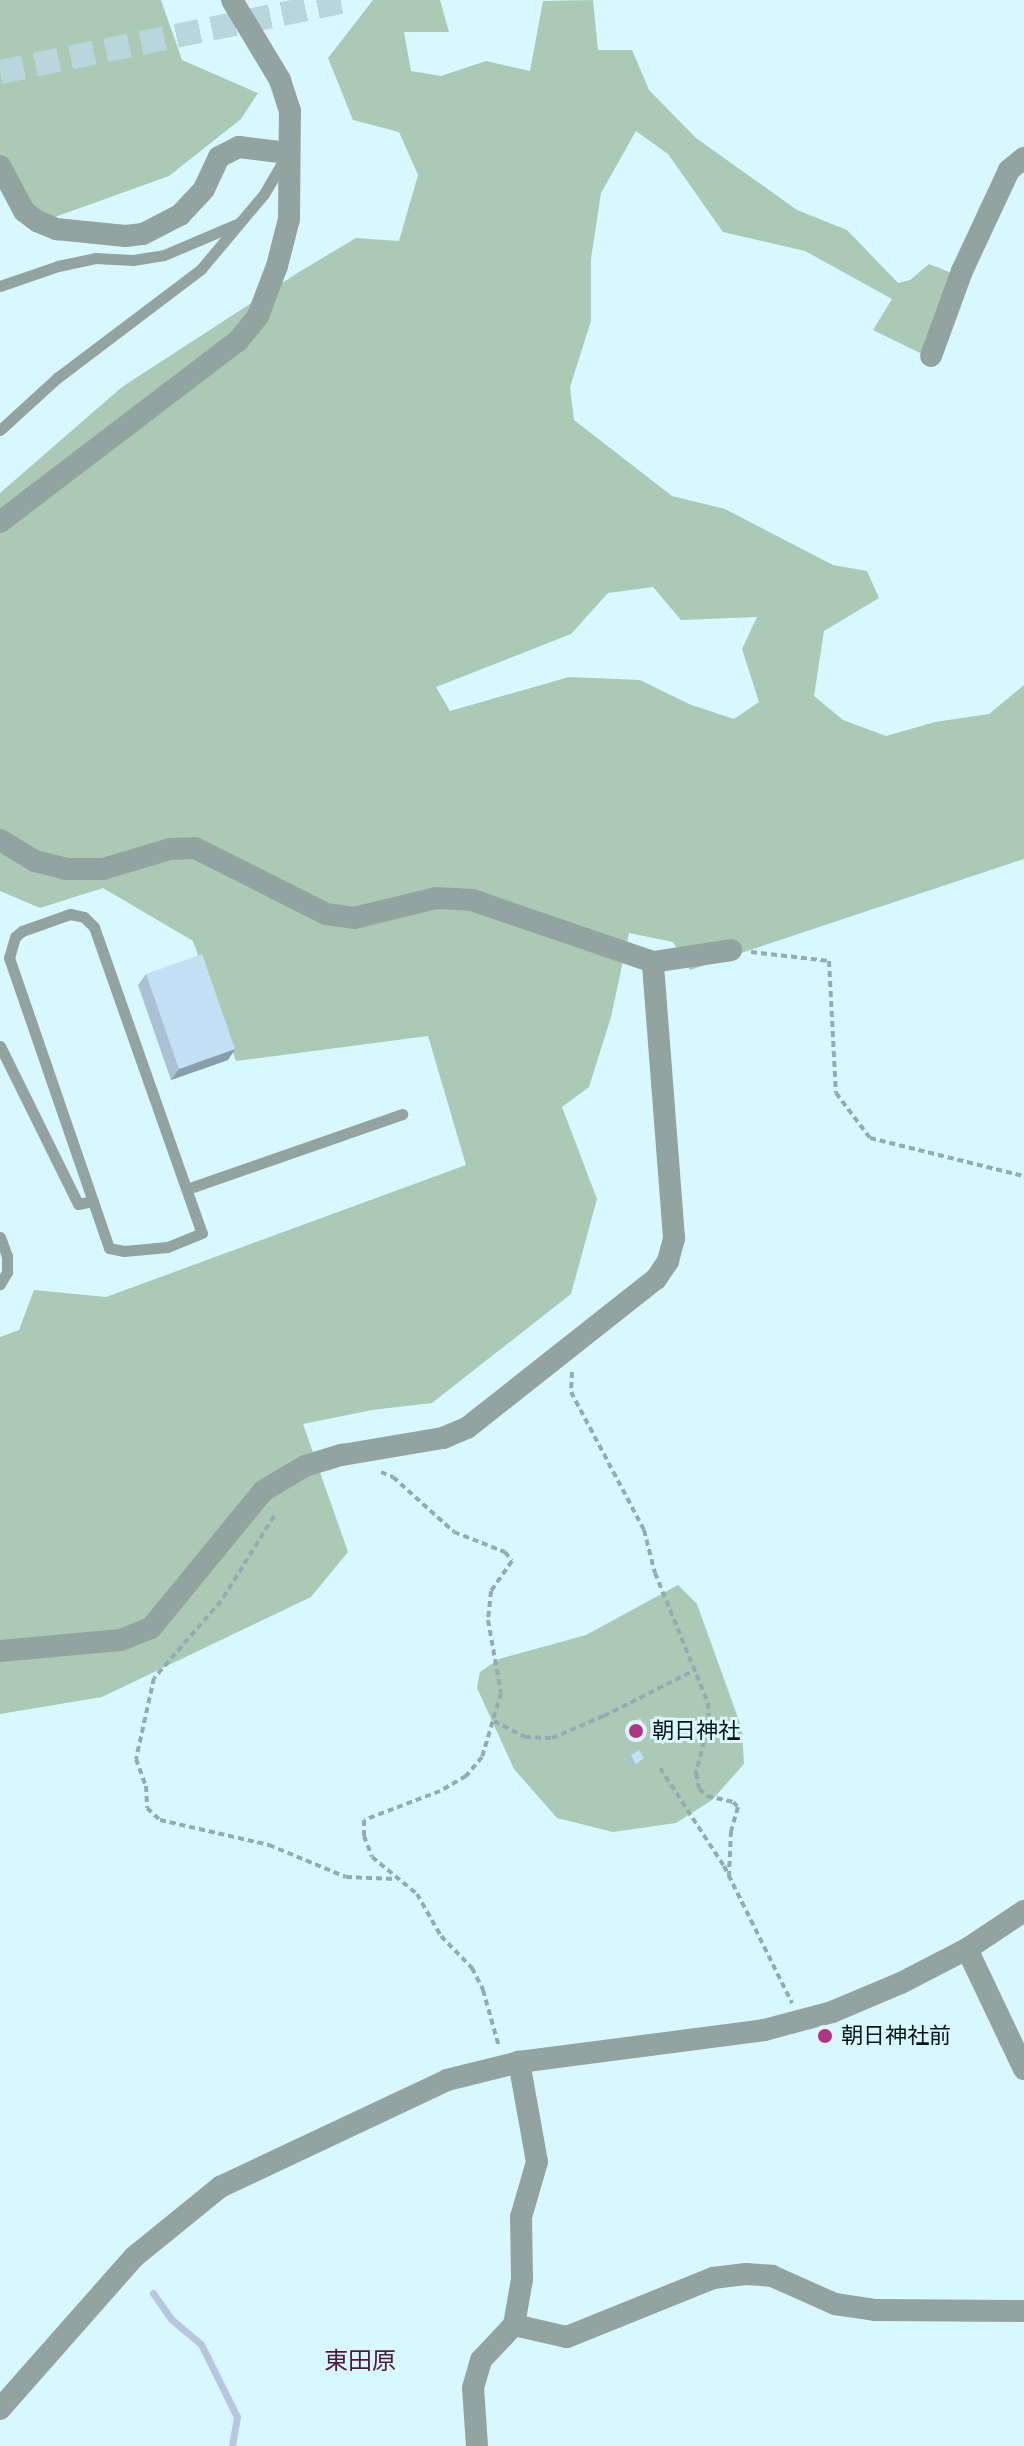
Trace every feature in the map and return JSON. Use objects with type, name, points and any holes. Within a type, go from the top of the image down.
[{"type":"street","points":[[0,522],[238,341],[251,324],[277,266],[289,219],[290,111],[280,80],[232,0]]},
{"type":"street","points":[[0,166],[19,203],[37,221],[56,229],[126,236],[143,234],[180,215],[204,189],[219,157],[239,147],[288,153]]},
{"type":"street","points":[[931,356],[962,271],[1009,170],[1024,158]]},
{"type":"street","points":[[0,840],[35,861],[66,869],[103,869],[170,849],[195,848],[326,914],[354,918],[436,898],[472,900],[653,962],[731,950]]},
{"type":"street","points":[[0,1651],[121,1640],[151,1628],[263,1491],[305,1466],[342,1455],[443,1438],[467,1428],[656,1279],[668,1261],[674,1238],[653,962]]},
{"type":"street","points":[[0,2409],[134,2257],[220,2187],[447,2080],[512,2064],[764,2030],[801,2022],[901,1983],[967,1949],[1024,1911]]},
{"type":"street","points":[[967,1949],[1024,2069]]},
{"type":"street","points":[[477,2446],[473,2388],[481,2360],[514,2325],[522,2279],[521,2217],[537,2162],[512,2064]]},
{"type":"street","points":[[514,2325],[567,2337],[713,2278],[746,2274],[772,2276],[835,2304],[875,2310],[1024,2311]]},
{"type":"lane","points":[[0,430],[57,378],[201,269],[242,222],[288,153]]},
{"type":"lane","points":[[0,286],[58,266],[95,258],[133,260],[164,255],[242,222]]},
{"type":"lane","points":[[70,914],[84,917],[94,927],[202,1233],[167,1247],[124,1251],[109,1248],[93,1201],[9,958],[15,937],[22,931],[70,914]]},
{"type":"lane","points":[[0,1046],[78,1204],[93,1201]]},
{"type":"lane","points":[[187,1189],[402,1114]]},
{"type":"lane","points":[[0,1237],[7,1256],[7,1272],[0,1284]]},
{"type":"path","points":[[731,950],[829,961],[836,1093],[870,1138],[1024,1176]]},
{"type":"path","points":[[581,1338],[585,1354],[572,1372],[571,1392],[644,1530],[655,1573],[708,1703],[709,1722],[696,1773],[699,1789],[707,1796],[733,1802],[738,1807],[731,1831],[729,1875]]},
{"type":"path","points":[[342,1455],[393,1477],[454,1532],[505,1552],[512,1561],[491,1591],[488,1620],[501,1693],[482,1757],[466,1776],[440,1791],[364,1820],[364,1836],[372,1857],[417,1894],[441,1936],[472,1968],[512,2064]]},
{"type":"path","points":[[277,1511],[221,1601],[154,1678],[136,1759],[146,1786],[147,1808],[160,1820],[269,1845],[346,1877],[398,1879]]},
{"type":"path","points":[[494,1721],[525,1737],[552,1738],[604,1716],[695,1670]]},
{"type":"path","points":[[660,1768],[729,1875],[801,2022]]},
{"type":"green space","points":[[0,0],[161,0],[182,60],[258,93],[241,119],[169,176],[30,226],[0,183]]},
{"type":"green space","points":[[373,0],[440,0],[449,32],[404,32],[411,71],[441,76],[486,61],[530,71],[543,1],[593,0],[598,50],[632,50],[649,90],[696,138],[797,210],[847,230],[898,283],[910,280],[929,264],[952,273],[922,354],[873,330],[892,299],[805,251],[723,232],[668,154],[636,131],[601,193],[591,259],[591,321],[570,387],[574,420],[672,496],[725,509],[833,565],[867,571],[879,598],[824,631],[814,696],[843,720],[886,736],[935,722],[989,714],[1024,685],[1024,859],[690,970],[673,942],[629,933],[611,1017],[589,1087],[562,1107],[597,1199],[571,1294],[432,1403],[372,1410],[303,1424],[348,1552],[311,1597],[102,1697],[0,1714],[0,1337],[19,1330],[34,1290],[106,1297],[466,1165],[428,1036],[236,1061],[193,941],[103,888],[40,908],[0,891],[0,493],[122,387],[299,272],[356,238],[399,241],[418,175],[399,132],[353,120],[328,58]],"holes":[[[653,587],[681,620],[757,617],[742,649],[759,702],[734,719],[689,704],[640,680],[569,677],[450,711],[436,687],[571,634],[608,593]]]},
{"type":"green space","points":[[678,1585],[697,1604],[742,1729],[744,1764],[712,1800],[676,1823],[613,1832],[557,1818],[514,1769],[477,1688],[480,1672],[499,1659],[586,1635]]},
{"type":"building","points":[[202,954],[235,1049],[179,1069],[146,974]]},
{"type":"building","points":[[640,1718],[647,1730],[636,1736],[629,1725]]},
{"type":"building","points":[[639,1750],[644,1758],[636,1764],[631,1755]]},
{"type":"waterway","points":[[153,2293],[171,2319],[201,2344],[237,2417],[232,2446]]},
{"type":"tunnel","points":[[0,72],[352,0]]},
{"type":"place","name":"朝日神社","points":[[636,1731]]},
{"type":"place","name":"朝日神社前","points":[[825,2036]]},
{"type":"district","name":"東田原","points":[[360,2361]]}]
